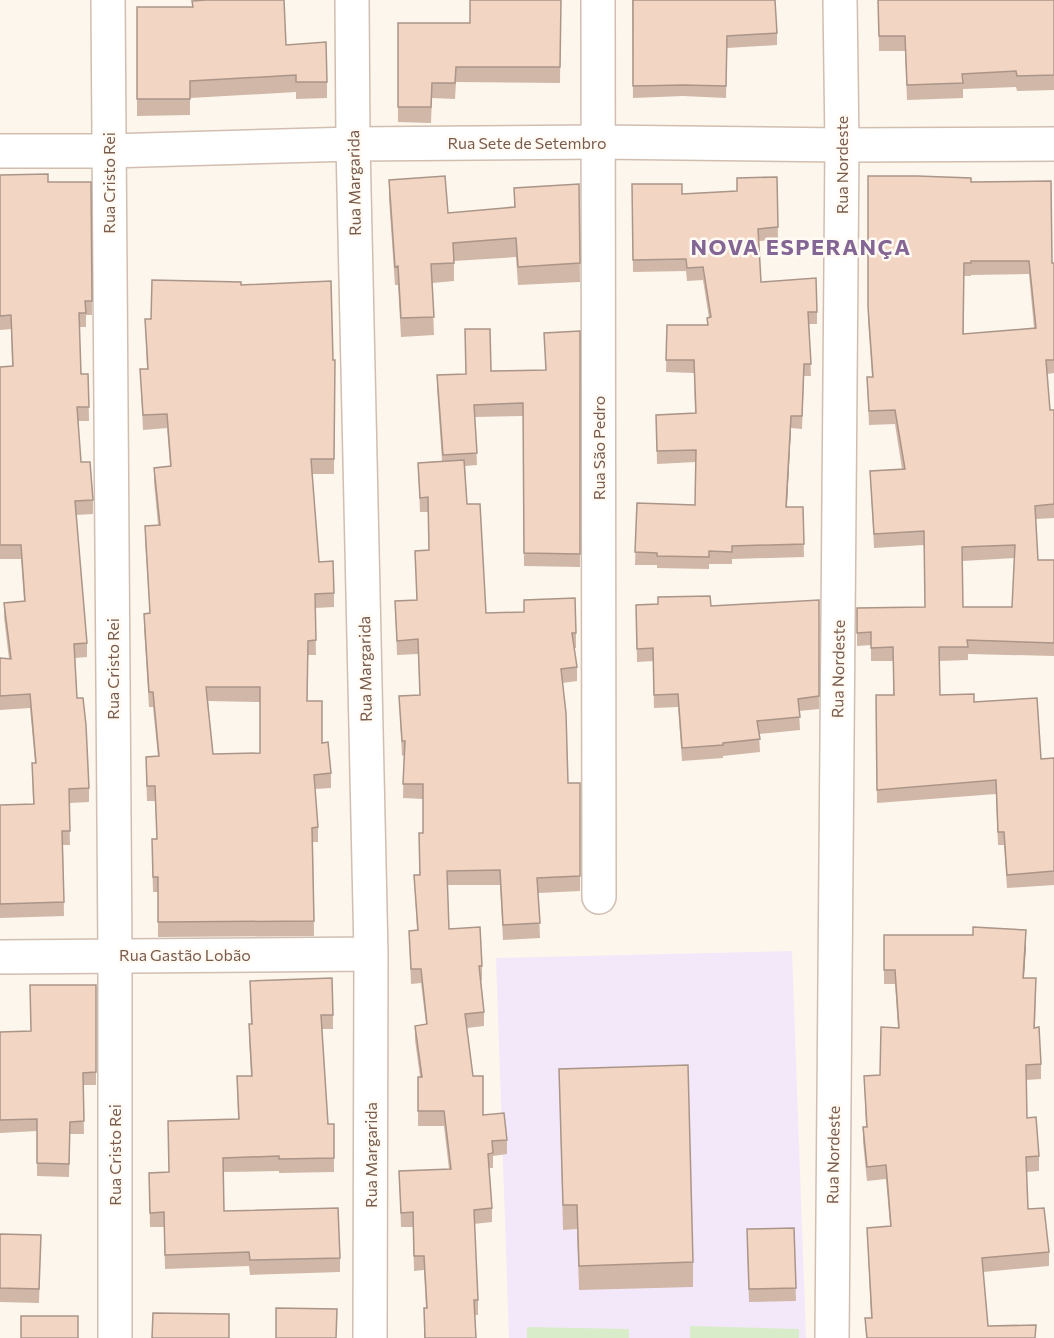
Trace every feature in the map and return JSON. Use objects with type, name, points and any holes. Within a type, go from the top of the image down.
[{"type":"street","name":"Rua Cristo Rei","points":[[108,0],[115,956],[115,1338]]},
{"type":"street","name":"Rua Margarida","points":[[352,0],[353,144],[371,954],[370,1338]]},
{"type":"street","name":"Rua São Pedro","points":[[598,0],[599,897]]},
{"type":"street","name":"Rua Nordeste","points":[[832,1338],[842,145],[840,0]]},
{"type":"street","name":"Rua Sete de Setembro","points":[[0,151],[599,142],[842,145],[1054,144]]},
{"type":"street","name":"Rua Gastão Lobão","points":[[0,957],[371,954]]},
{"type":"shaded area","points":[[792,951],[806,1338],[509,1338],[496,958]]},
{"type":"green space","points":[[690,1326],[799,1329],[799,1338],[690,1338]]},
{"type":"green space","points":[[527,1327],[629,1329],[629,1338],[527,1338]]},
{"type":"building","points":[[284,0],[286,45],[326,42],[327,82],[296,82],[296,75],[190,81],[190,99],[137,99],[137,7],[193,7],[192,1]]},
{"type":"building","points":[[470,0],[561,0],[560,67],[456,67],[455,83],[432,83],[431,107],[398,107],[398,23],[470,23]]},
{"type":"building","points":[[633,0],[775,0],[777,33],[727,36],[726,86],[633,86]]},
{"type":"building","points":[[878,0],[1054,0],[1054,75],[1017,76],[1016,71],[962,74],[963,83],[907,85],[905,36],[879,36]]},
{"type":"building","points":[[48,174],[48,182],[91,182],[92,301],[85,301],[86,313],[79,313],[81,374],[88,374],[89,407],[77,407],[81,462],[90,462],[93,500],[75,501],[87,643],[74,644],[77,698],[83,698],[86,725],[89,788],[69,789],[70,831],[62,831],[64,902],[0,904],[0,805],[34,804],[32,763],[36,763],[30,694],[0,696],[0,658],[11,659],[4,603],[25,601],[21,545],[0,545],[0,367],[13,366],[11,315],[0,316],[0,175]]},
{"type":"building","points":[[445,176],[448,213],[515,207],[514,188],[579,184],[580,263],[518,267],[516,238],[453,243],[454,263],[431,264],[434,317],[401,318],[389,180]]},
{"type":"building","points":[[868,176],[971,178],[971,182],[1051,181],[1054,360],[1046,360],[1050,410],[1054,410],[1054,504],[1035,506],[1038,560],[1054,560],[1054,643],[967,640],[968,647],[939,647],[940,695],[974,694],[974,702],[1037,698],[1041,759],[1054,758],[1054,871],[1007,875],[1004,832],[998,832],[996,780],[877,790],[876,695],[894,695],[893,647],[871,648],[871,632],[857,633],[857,608],[925,607],[924,531],[874,534],[870,471],[905,469],[895,410],[869,411],[867,377],[873,377],[868,307]],"holes":[[[971,261],[1029,261],[1036,328],[963,334],[964,263],[971,263]],[[1015,545],[1012,607],[963,607],[962,547]]]},
{"type":"building","points":[[777,177],[778,227],[758,229],[761,282],[816,278],[817,312],[808,312],[811,364],[804,364],[802,416],[791,416],[786,507],[803,507],[804,544],[732,546],[732,552],[709,551],[709,557],[657,556],[657,553],[635,552],[637,503],[695,505],[696,450],[657,451],[656,415],[696,413],[694,360],[666,360],[667,325],[708,325],[707,318],[711,317],[703,267],[687,268],[686,259],[633,260],[632,184],[682,184],[682,194],[737,191],[737,178]]},
{"type":"building","points":[[152,280],[241,282],[241,285],[331,281],[333,360],[335,360],[334,459],[311,459],[319,562],[333,561],[334,593],[315,594],[316,640],[308,641],[307,701],[322,701],[322,743],[328,742],[331,773],[314,775],[318,827],[312,828],[314,921],[158,922],[158,877],[153,877],[152,839],[157,839],[155,786],[147,786],[146,757],[159,756],[153,692],[149,692],[144,614],[150,613],[145,526],[160,525],[154,468],[171,466],[167,414],[143,415],[140,369],[148,369],[145,319],[151,319]],"holes":[[[206,687],[260,687],[260,753],[213,754]]]},
{"type":"building","points":[[465,329],[490,329],[491,371],[546,370],[544,333],[580,331],[580,554],[524,553],[523,403],[474,405],[477,453],[443,455],[437,375],[466,374]]},
{"type":"building","points":[[464,460],[467,504],[480,504],[486,613],[524,612],[524,600],[575,598],[576,633],[572,633],[577,667],[561,669],[566,713],[568,783],[580,783],[580,876],[537,878],[540,923],[503,925],[500,870],[447,871],[449,929],[480,927],[482,966],[479,966],[484,1012],[465,1014],[473,1076],[483,1076],[483,1115],[504,1113],[507,1140],[492,1141],[493,1153],[488,1154],[492,1208],[474,1210],[478,1300],[474,1300],[476,1338],[425,1338],[424,1308],[427,1308],[424,1256],[414,1256],[413,1212],[401,1213],[399,1171],[451,1169],[444,1111],[418,1111],[418,1077],[422,1077],[415,1026],[427,1024],[421,969],[411,969],[409,931],[418,930],[414,875],[420,875],[419,833],[423,833],[423,784],[403,784],[405,741],[402,741],[399,696],[420,695],[418,639],[397,641],[395,601],[417,600],[415,551],[429,550],[428,497],[420,498],[418,463]]},
{"type":"building","points":[[710,596],[711,606],[819,600],[819,696],[798,699],[800,717],[757,721],[760,739],[682,748],[678,694],[654,695],[653,648],[637,649],[636,605],[658,604],[658,597]]},
{"type":"building","points":[[973,927],[1026,930],[1023,978],[1036,978],[1034,1028],[1039,1027],[1041,1064],[1026,1065],[1027,1118],[1036,1117],[1039,1156],[1026,1157],[1028,1209],[1044,1208],[1049,1252],[982,1258],[988,1326],[1036,1325],[1035,1338],[867,1338],[865,1318],[872,1318],[867,1228],[891,1226],[886,1165],[867,1167],[863,1127],[867,1127],[864,1076],[880,1075],[881,1027],[899,1028],[895,970],[884,970],[884,935],[973,935]]},
{"type":"building","points":[[332,978],[333,1015],[321,1015],[328,1124],[334,1124],[334,1158],[279,1159],[279,1156],[223,1158],[224,1211],[338,1208],[340,1258],[250,1260],[249,1252],[165,1255],[164,1212],[150,1213],[149,1173],[169,1172],[168,1121],[239,1119],[237,1076],[252,1076],[249,1024],[252,1024],[250,981]]},
{"type":"building","points":[[30,985],[96,985],[96,1072],[83,1073],[84,1121],[70,1122],[69,1164],[37,1163],[37,1119],[0,1120],[0,1032],[31,1031]]},
{"type":"building","points":[[688,1065],[693,1262],[579,1266],[577,1205],[563,1205],[559,1069]]},
{"type":"building","points":[[794,1228],[796,1288],[749,1289],[747,1229]]},
{"type":"building","points":[[0,1234],[41,1235],[39,1289],[0,1288]]},
{"type":"building","points":[[276,1308],[337,1309],[336,1338],[276,1338]]},
{"type":"building","points":[[153,1313],[229,1314],[229,1338],[152,1338]]},
{"type":"building","points":[[21,1316],[78,1316],[78,1338],[21,1338]]},
{"type":"district","name":"NOVA ESPERANÇA","points":[[801,247]]}]
